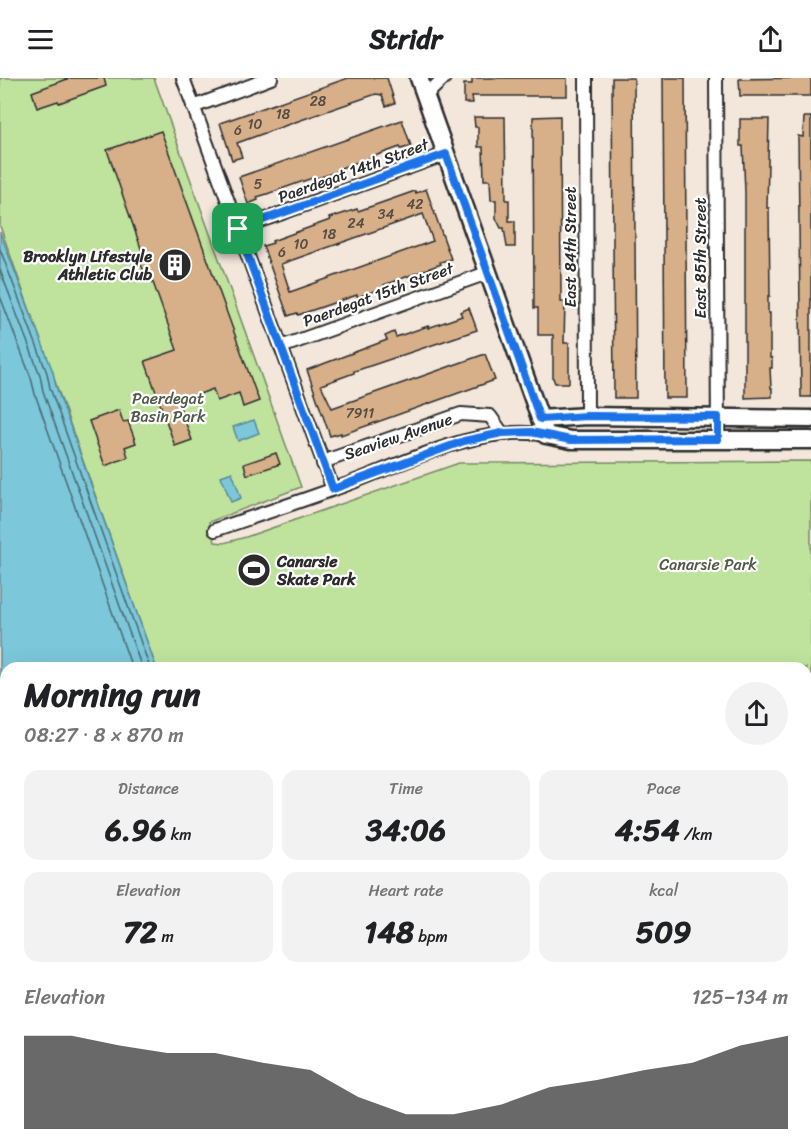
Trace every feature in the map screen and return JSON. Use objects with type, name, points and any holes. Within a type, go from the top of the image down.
[{"type":"street","points":[[183,78],[333,489]]},
{"type":"street","points":[[193,107],[271,78]]},
{"type":"street","points":[[418,78],[546,435]]},
{"type":"street","points":[[425,96],[444,78]]},
{"type":"street","name":"East 84th Street","points":[[586,78],[587,416]]},
{"type":"street","name":"East 85th Street","points":[[716,78],[718,439]]},
{"type":"street","name":"Paerdegat 14th Street","points":[[238,229],[446,154]]},
{"type":"street","name":"Paerdegat 15th Street","points":[[281,346],[487,273]]},
{"type":"street","name":"Seaview Avenue","points":[[323,464],[461,414],[490,416],[502,433]]},
{"type":"street","points":[[540,419],[587,416],[811,418]]},
{"type":"street","name":"Seaview Avenue","points":[[215,530],[464,441],[502,433],[531,432],[571,440],[811,440]]},
{"type":"green space","points":[[0,78],[154,78],[301,487],[209,522],[215,542],[224,543],[246,537],[459,463],[811,461],[811,662],[154,662],[0,226]]},
{"type":"water","points":[[0,232],[53,372],[154,662],[0,662]]},
{"type":"water","points":[[254,420],[259,433],[238,441],[233,427]]},
{"type":"water","points":[[232,472],[241,498],[231,502],[221,476]]},
{"type":"building","points":[[70,78],[104,78],[106,86],[59,103],[58,101],[37,108],[32,92]]},
{"type":"building","points":[[348,78],[387,78],[395,103],[386,106],[382,95],[376,94],[301,120],[237,143],[242,157],[232,160],[220,123]]},
{"type":"building","points":[[472,78],[567,78],[567,96],[472,96],[473,103],[464,103],[464,84],[472,84]]},
{"type":"building","points":[[612,78],[634,78],[636,398],[614,398]]},
{"type":"building","points":[[663,78],[685,78],[687,398],[665,398]]},
{"type":"building","points":[[811,78],[811,96],[740,96],[739,79]]},
{"type":"building","points":[[560,116],[561,302],[565,302],[564,343],[569,343],[569,383],[555,383],[553,335],[538,335],[538,308],[534,308],[533,117]]},
{"type":"building","points":[[474,117],[505,117],[506,200],[509,200],[509,221],[515,221],[515,247],[507,247],[504,228],[501,228],[496,218],[496,200],[491,200],[490,180],[484,180],[483,147],[478,147],[478,127],[475,127]]},
{"type":"building","points":[[804,117],[811,117],[811,397],[801,397],[798,136],[803,137]]},
{"type":"building","points":[[740,119],[769,119],[767,208],[769,208],[770,296],[768,296],[768,313],[770,313],[772,397],[745,398],[745,192],[743,146],[740,146]]},
{"type":"building","points":[[402,120],[411,146],[401,149],[400,147],[341,168],[342,170],[257,197],[258,200],[248,204],[239,177]]},
{"type":"building","name":"Brooklyn Lifestyle Athletic Club","points":[[161,131],[259,401],[243,407],[239,393],[217,401],[213,389],[178,402],[192,440],[175,446],[145,361],[177,350],[149,271],[144,272],[139,259],[144,257],[107,150]]},
{"type":"building","points":[[426,189],[451,259],[358,297],[357,295],[298,315],[297,313],[288,316],[263,246],[330,220],[329,218],[357,209],[358,211],[415,191],[416,193]],"holes":[[[423,214],[433,241],[290,292],[281,264]]]},
{"type":"building","points":[[469,308],[477,330],[354,371],[354,373],[321,385],[332,408],[485,354],[495,380],[341,435],[341,433],[330,436],[307,370],[387,340],[385,336],[394,332],[396,337],[462,316],[460,312]]},
{"type":"building","points":[[119,410],[123,422],[128,421],[136,443],[125,447],[128,457],[105,466],[89,421]]},
{"type":"building","points":[[276,453],[280,464],[247,475],[244,464]]},
{"type":"place","name":"Brooklyn Lifestyle Athletic Club","points":[[175,265]]},
{"type":"place","name":"Canarsie Skate Park","points":[[254,570]]},
{"type":"route","points":[[446,154],[540,419],[587,416],[718,417],[718,439],[571,440],[531,432],[502,433],[464,441],[333,489],[238,229],[446,154]]},
{"type":"park label","name":"Paerdegat Basin Park","points":[[168,407]]},
{"type":"park label","name":"Canarsie Park","points":[[708,564]]}]
